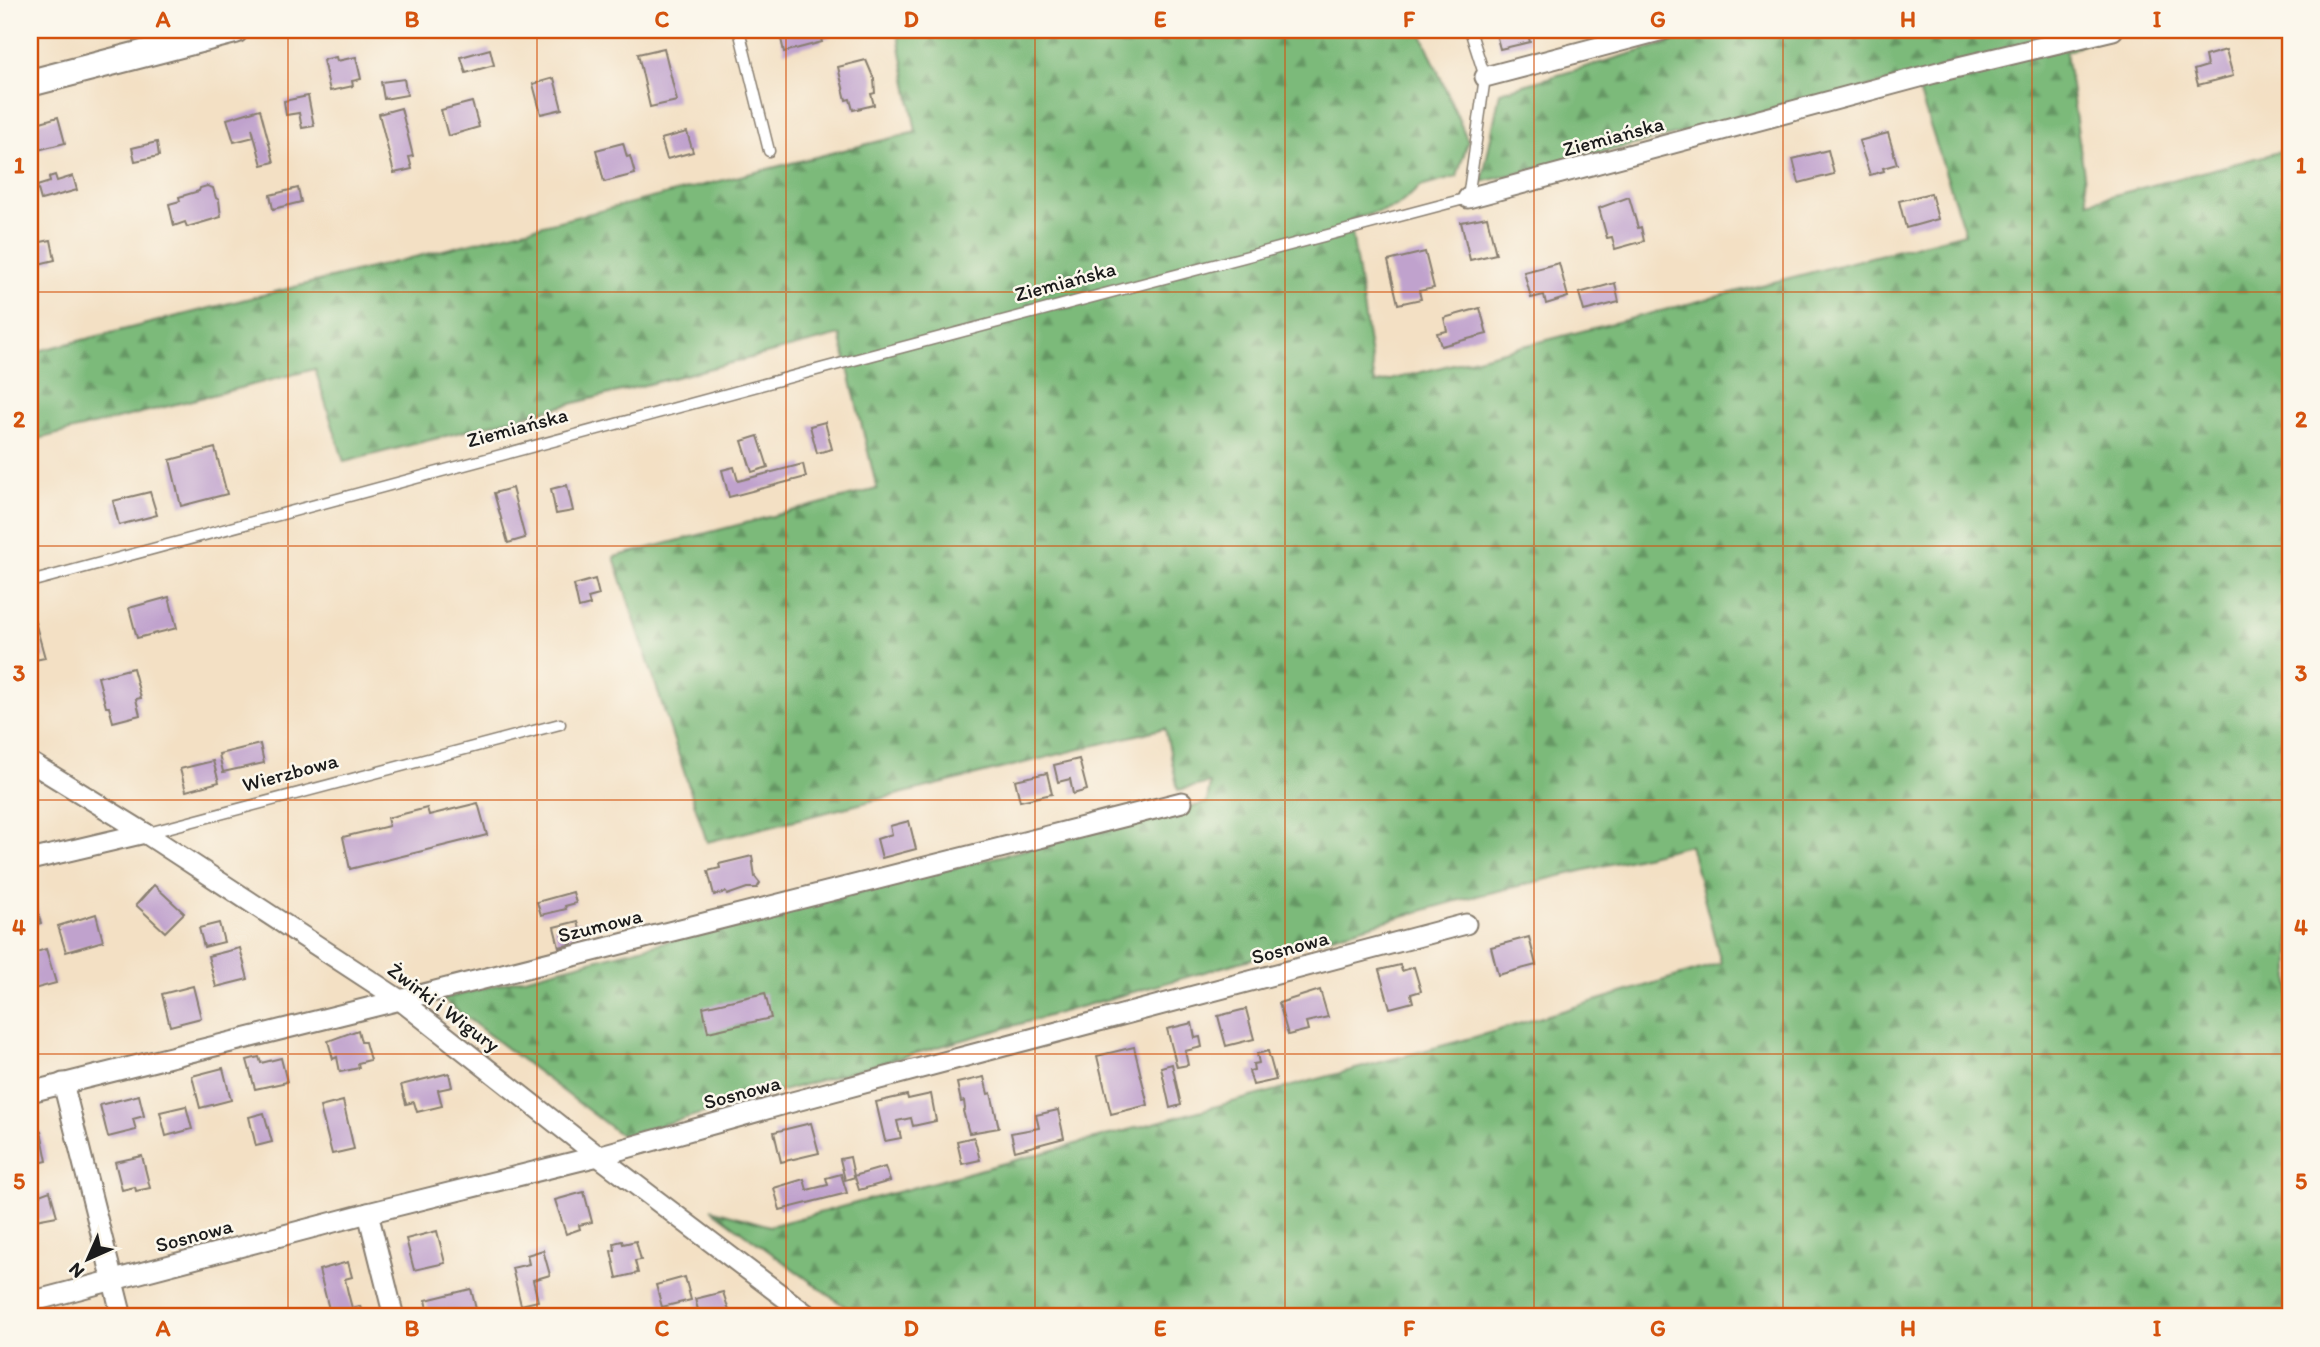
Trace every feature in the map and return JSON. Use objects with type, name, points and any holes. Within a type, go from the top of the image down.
[{"type":"street","points":[[30,83],[236,30]]},
{"type":"street","points":[[1485,77],[1663,30]]},
{"type":"street","name":"Ziemiańska","points":[[1468,198],[1946,71],[2113,30]]},
{"type":"street","name":"Żwirki i Wigury","points":[[30,762],[145,833],[400,1000],[598,1156],[810,1317]]},
{"type":"street","name":"Szumowa","points":[[30,1092],[1182,802]]},
{"type":"street","name":"Wierzbowa","points":[[30,860],[145,833]]},
{"type":"street","name":"Sosnowa","points":[[30,1302],[598,1156],[768,1108],[1466,924]]},
{"type":"street","points":[[63,1083],[122,1317]]},
{"type":"street","points":[[368,1213],[394,1317]]},
{"type":"lane","points":[[739,30],[769,151]]},
{"type":"lane","points":[[1468,198],[1485,77],[1471,30]]},
{"type":"lane","name":"Ziemiańska","points":[[30,582],[821,368],[1468,198]]},
{"type":"lane","name":"Wierzbowa","points":[[145,833],[561,724]]},
{"type":"green space","points":[[897,30],[1420,30],[1468,141],[1457,177],[1420,187],[1396,207],[1350,220],[1375,384],[1965,233],[1914,76],[1482,182],[1500,92],[1702,33],[1701,30],[2115,30],[2066,52],[2088,202],[2290,149],[2290,1317],[859,1317],[711,1209],[770,1226],[1482,1035],[1721,963],[1690,845],[1460,900],[622,1136],[442,999],[1207,803],[1210,783],[1178,790],[1165,728],[707,842],[614,557],[877,489],[840,335],[344,462],[315,369],[30,441],[30,353],[916,132]]},
{"type":"building","points":[[779,30],[829,30],[831,37],[784,52]]},
{"type":"building","points":[[1495,30],[1527,30],[1530,42],[1500,49]]},
{"type":"building","points":[[2290,31],[2290,65],[2280,35]]},
{"type":"building","points":[[664,48],[677,101],[650,107],[638,54]]},
{"type":"building","points":[[490,49],[494,65],[466,73],[461,57]]},
{"type":"building","points":[[2226,50],[2233,76],[2198,85],[2194,70],[2207,66],[2205,56]]},
{"type":"building","points":[[336,57],[337,61],[356,57],[361,79],[352,81],[353,86],[330,91],[323,60]]},
{"type":"building","points":[[866,60],[874,79],[875,93],[871,94],[874,105],[853,110],[850,99],[846,100],[838,67]]},
{"type":"building","points":[[554,78],[562,109],[541,114],[533,84]]},
{"type":"building","points":[[404,79],[407,95],[384,99],[381,82]]},
{"type":"building","points":[[308,96],[314,126],[302,128],[299,113],[286,115],[284,101]]},
{"type":"building","points":[[472,102],[479,127],[448,136],[441,110]]},
{"type":"building","points":[[401,108],[413,156],[409,157],[412,169],[394,173],[379,114]]},
{"type":"building","points":[[260,109],[274,162],[262,165],[252,128],[254,137],[234,142],[227,119]]},
{"type":"building","points":[[58,117],[65,143],[34,151],[30,125]]},
{"type":"building","points":[[687,132],[693,152],[667,159],[661,139]]},
{"type":"building","points":[[1888,133],[1897,164],[1870,175],[1859,141]]},
{"type":"building","points":[[157,142],[159,156],[135,161],[132,148]]},
{"type":"building","points":[[623,143],[635,174],[604,182],[596,150]]},
{"type":"building","points":[[1828,150],[1834,174],[1799,183],[1793,159]]},
{"type":"building","points":[[55,175],[57,181],[73,176],[77,190],[41,200],[37,186],[50,182],[49,177]]},
{"type":"building","points":[[207,186],[213,188],[219,200],[221,217],[187,227],[185,222],[174,226],[169,204]]},
{"type":"building","points":[[298,188],[301,202],[273,209],[270,195]]},
{"type":"building","points":[[1931,193],[1938,219],[1906,228],[1899,201]]},
{"type":"building","points":[[1629,197],[1644,241],[1615,249],[1612,237],[1607,238],[1599,208]]},
{"type":"building","points":[[30,203],[38,235],[30,237]]},
{"type":"building","points":[[1487,217],[1496,254],[1470,260],[1461,222]]},
{"type":"building","points":[[51,240],[55,260],[34,265],[31,244]]},
{"type":"building","points":[[1425,252],[1434,288],[1419,291],[1421,299],[1398,304],[1388,261]]},
{"type":"building","points":[[1559,263],[1568,297],[1546,304],[1544,295],[1531,298],[1524,272]]},
{"type":"building","points":[[1615,283],[1619,302],[1584,311],[1579,293]]},
{"type":"building","points":[[1480,308],[1487,334],[1441,346],[1437,333],[1447,331],[1444,318]]},
{"type":"building","points":[[825,422],[832,449],[817,453],[810,426]]},
{"type":"building","points":[[758,436],[768,467],[752,472],[742,441]]},
{"type":"building","points":[[215,448],[227,494],[181,506],[170,460]]},
{"type":"building","points":[[803,464],[806,477],[729,497],[722,470],[734,467],[738,481]]},
{"type":"building","points":[[567,485],[573,511],[556,514],[551,489]]},
{"type":"building","points":[[512,488],[525,538],[508,543],[494,493]]},
{"type":"building","points":[[150,492],[157,515],[119,525],[113,501]]},
{"type":"building","points":[[595,579],[599,595],[588,598],[590,605],[579,608],[574,585]]},
{"type":"building","points":[[169,597],[177,628],[137,638],[129,608]]},
{"type":"building","points":[[32,611],[45,658],[30,661],[30,612]]},
{"type":"building","points":[[133,668],[141,698],[136,699],[140,715],[113,722],[98,677]]},
{"type":"building","points":[[260,744],[264,763],[223,772],[219,754]]},
{"type":"building","points":[[1079,759],[1087,790],[1073,794],[1070,779],[1058,782],[1054,765]]},
{"type":"building","points":[[213,761],[219,782],[186,791],[180,769]]},
{"type":"building","points":[[1047,773],[1052,794],[1020,801],[1015,780]]},
{"type":"building","points":[[478,803],[487,835],[350,869],[343,837],[389,826],[387,818],[427,808],[429,815]]},
{"type":"building","points":[[909,821],[916,849],[882,858],[877,839],[892,834],[890,826]]},
{"type":"building","points":[[752,856],[755,877],[760,883],[757,888],[714,895],[708,871],[720,868],[719,864]]},
{"type":"building","points":[[154,885],[184,913],[165,932],[136,905]]},
{"type":"building","points":[[33,892],[41,923],[30,926],[30,893]]},
{"type":"building","points":[[573,892],[576,903],[565,906],[566,909],[541,915],[537,902]]},
{"type":"building","points":[[96,914],[103,941],[66,952],[58,926]]},
{"type":"building","points":[[578,921],[581,934],[570,937],[572,944],[559,947],[554,927]]},
{"type":"building","points":[[219,923],[224,942],[204,947],[199,928]]},
{"type":"building","points":[[1529,937],[1536,965],[1498,975],[1491,947]]},
{"type":"building","points":[[240,948],[248,979],[216,987],[208,956]]},
{"type":"building","points":[[46,949],[56,983],[30,990],[30,954]]},
{"type":"building","points":[[1400,965],[1402,971],[1414,967],[1421,991],[1411,994],[1413,1002],[1390,1008],[1379,970]]},
{"type":"building","points":[[193,986],[201,1018],[170,1026],[162,994]]},
{"type":"building","points":[[1320,990],[1328,1017],[1306,1022],[1308,1030],[1288,1035],[1279,1003]]},
{"type":"building","points":[[765,993],[771,1018],[708,1032],[703,1007]]},
{"type":"building","points":[[1246,1009],[1254,1039],[1226,1046],[1218,1016]]},
{"type":"building","points":[[1192,1023],[1195,1038],[1200,1037],[1202,1047],[1185,1051],[1188,1065],[1177,1067],[1167,1029]]},
{"type":"building","points":[[358,1030],[370,1060],[358,1063],[359,1068],[340,1072],[337,1057],[333,1059],[328,1041]]},
{"type":"building","points":[[1134,1047],[1148,1105],[1111,1114],[1097,1056]]},
{"type":"building","points":[[1268,1051],[1276,1080],[1253,1085],[1249,1071],[1254,1070],[1253,1064],[1259,1063],[1257,1054]]},
{"type":"building","points":[[259,1057],[261,1063],[281,1058],[287,1082],[255,1089],[247,1060]]},
{"type":"building","points":[[1172,1064],[1181,1105],[1170,1108],[1161,1067]]},
{"type":"building","points":[[223,1068],[231,1100],[200,1108],[192,1076]]},
{"type":"building","points":[[449,1073],[452,1087],[438,1090],[442,1106],[417,1112],[414,1102],[406,1104],[401,1085]]},
{"type":"building","points":[[984,1077],[988,1094],[991,1093],[999,1128],[969,1133],[963,1111],[964,1101],[961,1102],[957,1083]]},
{"type":"building","points":[[931,1094],[936,1121],[913,1126],[911,1118],[897,1121],[901,1138],[885,1141],[876,1102],[907,1095],[908,1099]]},
{"type":"building","points":[[139,1095],[144,1116],[133,1119],[136,1130],[108,1137],[100,1105]]},
{"type":"building","points":[[343,1101],[354,1149],[332,1154],[320,1107]]},
{"type":"building","points":[[186,1106],[192,1129],[166,1136],[160,1112]]},
{"type":"building","points":[[1058,1110],[1064,1138],[1015,1151],[1011,1133],[1039,1128],[1036,1115]]},
{"type":"building","points":[[264,1113],[272,1142],[256,1146],[249,1117]]},
{"type":"building","points":[[811,1123],[819,1153],[781,1162],[774,1132]]},
{"type":"building","points":[[41,1131],[47,1161],[30,1165],[30,1134]]},
{"type":"building","points":[[974,1137],[980,1160],[962,1164],[957,1141]]},
{"type":"building","points":[[142,1156],[150,1188],[122,1190],[115,1162]]},
{"type":"building","points":[[850,1157],[854,1176],[885,1167],[890,1181],[859,1190],[855,1177],[845,1180],[840,1159]]},
{"type":"building","points":[[841,1174],[847,1193],[780,1210],[774,1188],[804,1179],[807,1190],[828,1185],[826,1178]]},
{"type":"building","points":[[50,1191],[57,1216],[30,1221],[30,1195],[33,1194],[34,1197]]},
{"type":"building","points":[[584,1192],[592,1222],[579,1225],[580,1229],[566,1234],[555,1200]]},
{"type":"building","points":[[437,1231],[445,1263],[414,1270],[406,1239]]},
{"type":"building","points":[[622,1241],[623,1244],[636,1241],[641,1260],[635,1261],[638,1273],[617,1278],[611,1251],[615,1250],[614,1243]]},
{"type":"building","points":[[543,1250],[550,1275],[533,1280],[538,1301],[521,1305],[512,1268],[529,1264],[527,1255]]},
{"type":"building","points":[[348,1262],[352,1277],[345,1279],[352,1308],[360,1306],[363,1317],[331,1317],[319,1270]]},
{"type":"building","points":[[685,1277],[691,1300],[662,1307],[656,1285]]},
{"type":"building","points":[[471,1289],[478,1317],[430,1317],[426,1300]]},
{"type":"building","points":[[723,1292],[731,1317],[700,1317],[695,1299]]}]
